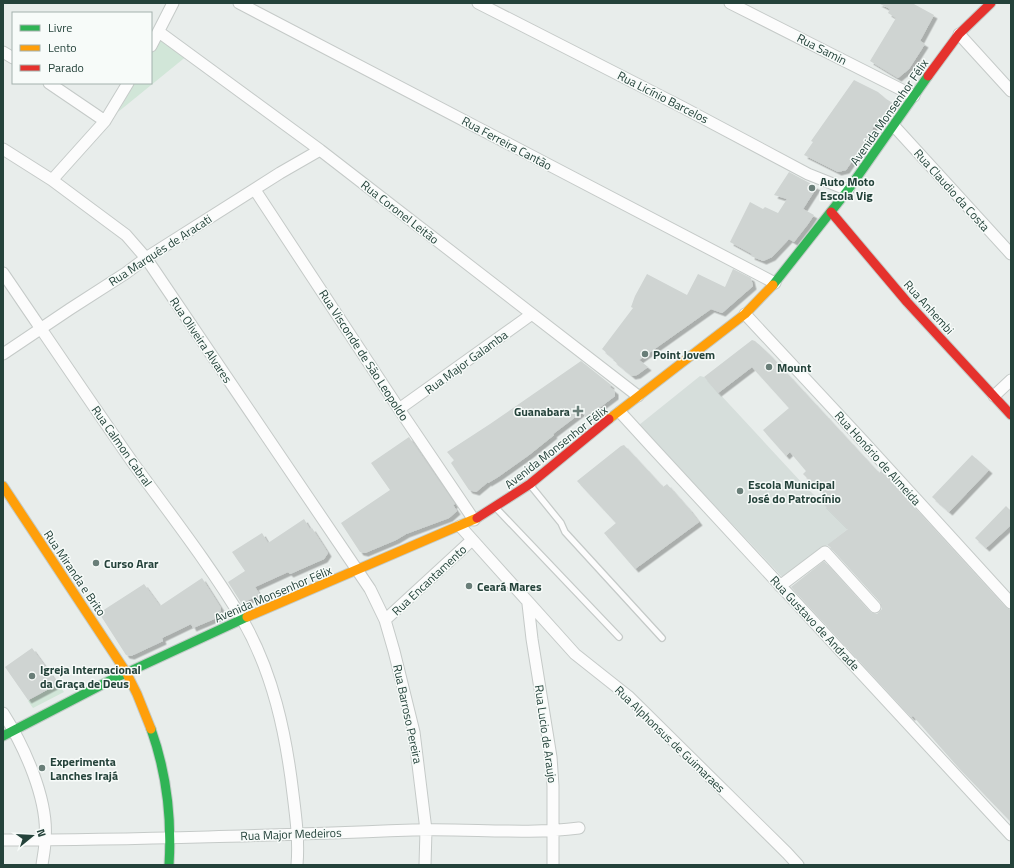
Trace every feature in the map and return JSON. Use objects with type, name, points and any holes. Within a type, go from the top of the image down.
[{"type":"main road","name":"Avenida Monsenhor Félix","points":[[3,736],[126,672],[242,620],[474,520],[530,484],[638,396],[744,314],[775,283],[848,190],[959,34],[991,3]]},
{"type":"main road","name":"Rua Anhembi","points":[[831,212],[907,302],[1011,415]]},
{"type":"main road","name":"Rua Miranda e Brito","points":[[3,486],[126,672],[138,696],[158,749],[168,795],[171,838],[169,865]]},
{"type":"main road","points":[[107,658],[108,645]]},
{"type":"main road","points":[[108,645],[126,669],[144,660],[150,661]]},
{"type":"main road","points":[[101,685],[106,673]]},
{"type":"street","points":[[152,44],[160,32],[173,3]]},
{"type":"street","name":"Rua Ferreira Cantão","points":[[239,3],[775,283]]},
{"type":"street","name":"Rua Licínio Barcelos","points":[[478,3],[682,107],[808,174],[848,190]]},
{"type":"street","name":"Rua Samin","points":[[730,3],[914,96]]},
{"type":"street","name":"Rua Coronel Leitão","points":[[160,32],[320,150],[638,396]]},
{"type":"street","points":[[959,34],[1011,91]]},
{"type":"street","points":[[3,52],[12,57]]},
{"type":"street","points":[[50,84],[105,121]]},
{"type":"street","points":[[52,180],[105,121],[127,84]]},
{"type":"street","name":"Rua Claudio da Costa","points":[[894,126],[1011,254]]},
{"type":"street","name":"Rua Oliveira Alvares","points":[[3,149],[52,180],[126,235],[146,258],[342,548],[359,570]]},
{"type":"street","name":"Rua Marquês de Aracati","points":[[3,354],[126,273],[146,258],[320,150]]},
{"type":"street","name":"Rua Visconde de São Leopoldo","points":[[255,190],[474,520]]},
{"type":"street","name":"Rua Calmon Cabral","points":[[3,272],[123,449],[218,582],[242,620],[264,666],[277,707],[290,768],[298,834],[297,865]]},
{"type":"street","name":"Rua Major Galamba","points":[[399,409],[532,314]]},
{"type":"street","name":"Rua Honório de Almeida","points":[[744,314],[864,442],[1011,603]]},
{"type":"street","points":[[994,396],[1011,380]]},
{"type":"street","name":"Rua Gustavo de Andrade","points":[[620,412],[1011,835]]},
{"type":"street","name":"Rua Alphonsus de Guimaraes","points":[[460,526],[528,604],[575,654],[628,696],[798,865]]},
{"type":"street","name":"Rua Encantamento","points":[[385,620],[472,540]]},
{"type":"street","points":[[780,586],[825,552],[875,607]]},
{"type":"street","name":"Rua Barroso Pereira","points":[[359,570],[385,620],[414,732],[426,830],[425,865]]},
{"type":"street","name":"Rua Lucio de Araujo","points":[[528,604],[532,640],[551,757],[554,831],[553,865]]},
{"type":"street","points":[[3,713],[14,730],[38,790],[45,818],[46,840],[42,865]]},
{"type":"street","name":"Rua Major Medeiros","points":[[3,840],[171,838],[426,830],[554,831],[579,828]]},
{"type":"lane","points":[[530,484],[561,523],[565,532],[662,638]]},
{"type":"lane","points":[[496,507],[619,637]]},
{"type":"shaded area","points":[[700,376],[704,377],[803,484],[848,529],[784,579],[639,425]]},
{"type":"green space","points":[[162,36],[188,55],[118,112],[134,84],[152,84],[152,52]]},
{"type":"green space","points":[[58,684],[64,692],[33,708],[28,701]]},
{"type":"building","points":[[878,3],[912,3],[934,15],[920,41],[925,44],[909,69],[898,78],[870,61],[896,18],[888,13],[890,9]]},
{"type":"building","points":[[854,80],[878,92],[893,103],[881,124],[876,122],[868,138],[846,170],[838,172],[804,155],[813,142],[811,141]]},
{"type":"building","points":[[789,172],[817,187],[803,209],[814,215],[794,242],[789,239],[772,257],[763,261],[751,256],[752,254],[730,242],[750,202],[763,209],[765,207],[778,213],[787,199],[774,195]]},
{"type":"building","points":[[733,269],[751,278],[753,286],[722,313],[711,309],[639,360],[648,367],[637,375],[632,376],[602,349],[633,308],[631,307],[635,296],[647,274],[687,295],[698,274],[725,287]]},
{"type":"building","points":[[752,340],[769,354],[879,473],[881,471],[1006,608],[1011,610],[1011,822],[958,767],[913,716],[911,717],[791,587],[824,561],[870,612],[877,614],[882,609],[880,602],[827,545],[848,529],[823,504],[828,499],[803,474],[806,471],[790,452],[786,456],[763,430],[789,408],[752,367],[718,393],[704,377]]},
{"type":"building","points":[[581,361],[611,385],[610,387],[615,391],[615,396],[586,418],[582,412],[529,455],[498,477],[488,482],[476,492],[469,490],[451,463],[454,460],[447,452]]},
{"type":"building","points":[[409,437],[455,504],[453,505],[457,511],[449,518],[406,534],[396,540],[365,553],[360,552],[341,523],[390,490],[371,463]]},
{"type":"building","points":[[624,445],[663,487],[667,484],[699,522],[635,569],[604,533],[616,523],[577,481]]},
{"type":"building","points":[[972,455],[989,470],[949,512],[932,497]]},
{"type":"building","points":[[1006,506],[1011,511],[1011,525],[986,548],[975,538]]},
{"type":"building","points":[[304,519],[310,529],[312,528],[328,553],[324,559],[290,574],[288,572],[255,587],[260,595],[242,603],[228,582],[245,571],[232,552],[262,533],[268,543]]},
{"type":"building","points":[[202,578],[221,608],[219,617],[193,628],[191,624],[162,638],[163,641],[131,656],[126,655],[99,613],[144,584],[160,606]]},
{"type":"building","name":"Igreja Internacional da Graça de Deus","points":[[32,648],[58,684],[28,700],[5,667]]},
{"type":"traffic: fast","points":[[773,285],[848,190],[928,76]]},
{"type":"traffic: fast","points":[[3,736],[111,680],[247,617]]},
{"type":"traffic: fast","points":[[151,729],[165,779],[170,830],[169,865]]},
{"type":"traffic: slow","points":[[609,419],[745,314],[773,285]]},
{"type":"traffic: slow","points":[[3,486],[126,672],[137,694],[151,729]]},
{"type":"traffic: slow","points":[[247,617],[477,518]]},
{"type":"traffic: jam","points":[[928,76],[959,34],[991,3]]},
{"type":"traffic: jam","points":[[831,212],[907,302],[1011,415]]},
{"type":"traffic: jam","points":[[477,518],[530,484],[609,419]]},
{"type":"place","name":"Auto Moto Escola Vig","points":[[812,188]]},
{"type":"place","name":"Point Jovem","points":[[645,354]]},
{"type":"place","name":"Mount","points":[[769,367]]},
{"type":"place","name":"Guanabara","points":[[578,411]]},
{"type":"place","name":"Escola Municipal José do Patrocínio","points":[[740,491]]},
{"type":"place","name":"Curso Arar","points":[[96,563]]},
{"type":"place","name":"Ceará Mares","points":[[469,586]]},
{"type":"place","name":"Igreja Internacional da Graça de Deus","points":[[32,676]]},
{"type":"place","name":"Experimenta Lanches Irajá","points":[[42,768]]}]
